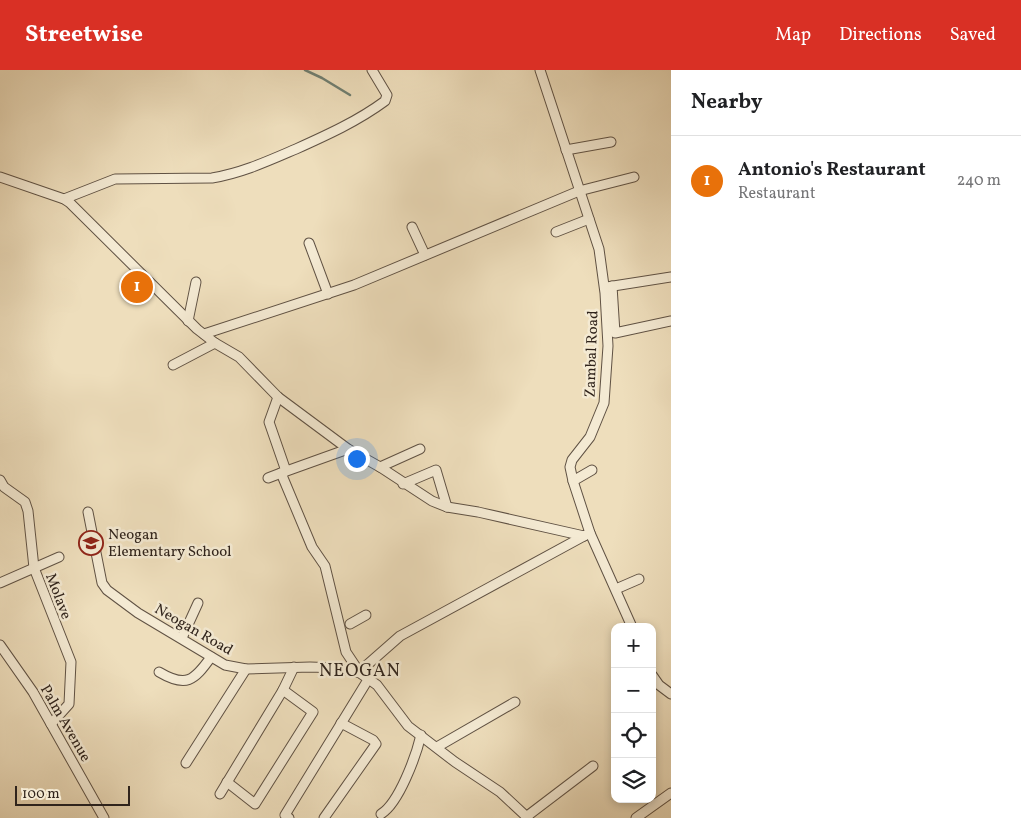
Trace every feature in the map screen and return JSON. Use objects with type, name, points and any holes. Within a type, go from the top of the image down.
[{"type":"street","points":[[64,199],[115,179],[212,178],[226,176],[261,164],[325,136],[361,117],[385,101],[387,94],[372,70]]},
{"type":"street","name":"Zambal Road","points":[[540,70],[599,248],[608,287],[608,346],[604,403],[590,437],[570,464],[587,534],[616,589],[630,623]]},
{"type":"street","points":[[566,150],[611,142]]},
{"type":"street","points":[[0,177],[64,199],[76,207],[188,320],[215,343],[244,361],[278,397],[348,449],[380,467],[403,484],[432,501],[447,507],[587,534]]},
{"type":"street","points":[[204,334],[354,285],[579,191],[634,177]]},
{"type":"street","points":[[556,232],[589,220]]},
{"type":"street","points":[[412,227],[425,255]]},
{"type":"street","points":[[308,243],[328,294]]},
{"type":"street","points":[[671,276],[608,287],[615,333],[671,321]]},
{"type":"street","points":[[188,320],[196,282]]},
{"type":"street","points":[[173,365],[215,343]]},
{"type":"street","points":[[278,397],[269,422],[284,472],[312,547],[325,566],[346,652],[360,672],[400,636],[587,534]]},
{"type":"street","points":[[268,478],[348,449]]},
{"type":"street","points":[[380,467],[420,449]]},
{"type":"street","points":[[403,484],[436,470],[447,507]]},
{"type":"street","points":[[573,481],[592,470]]},
{"type":"street","name":"Molave","points":[[0,480],[4,487],[25,502],[28,511],[34,568],[71,662],[69,704],[51,724]]},
{"type":"street","name":"Neogan Road","points":[[88,512],[102,583],[107,590],[138,613],[225,665],[246,669],[325,667],[360,672],[378,686],[408,726],[500,792],[527,817]]},
{"type":"street","points":[[0,583],[60,557]]},
{"type":"street","points":[[616,589],[639,580]]},
{"type":"street","points":[[182,638],[198,603]]},
{"type":"street","points":[[350,624],[366,615]]},
{"type":"street","name":"Palm Avenue","points":[[0,644],[33,692],[104,818]]},
{"type":"street","points":[[159,672],[174,680],[191,678],[204,667],[211,657]]},
{"type":"street","points":[[220,794],[283,690],[294,668]]},
{"type":"street","points":[[186,762],[246,669]]},
{"type":"street","points":[[289,818],[285,815],[369,678]]},
{"type":"street","points":[[656,680],[671,694]]},
{"type":"street","points":[[227,782],[255,804],[313,712],[283,690]]},
{"type":"street","points":[[437,747],[515,702]]},
{"type":"street","points":[[324,818],[376,744],[373,740],[341,723]]},
{"type":"street","points":[[380,814],[386,811],[403,784],[417,754],[421,735]]},
{"type":"street","points":[[527,817],[593,766]]},
{"type":"street","points":[[636,818],[671,793]]},
{"type":"waterway","points":[[305,70],[350,95]]},
{"type":"place","name":"Antonio's Restaurant","points":[[137,287]]},
{"type":"place","name":"Neogan Elementary School","points":[[91,543]]},
{"type":"district","name":"NEOGAN","points":[[360,670]]}]
